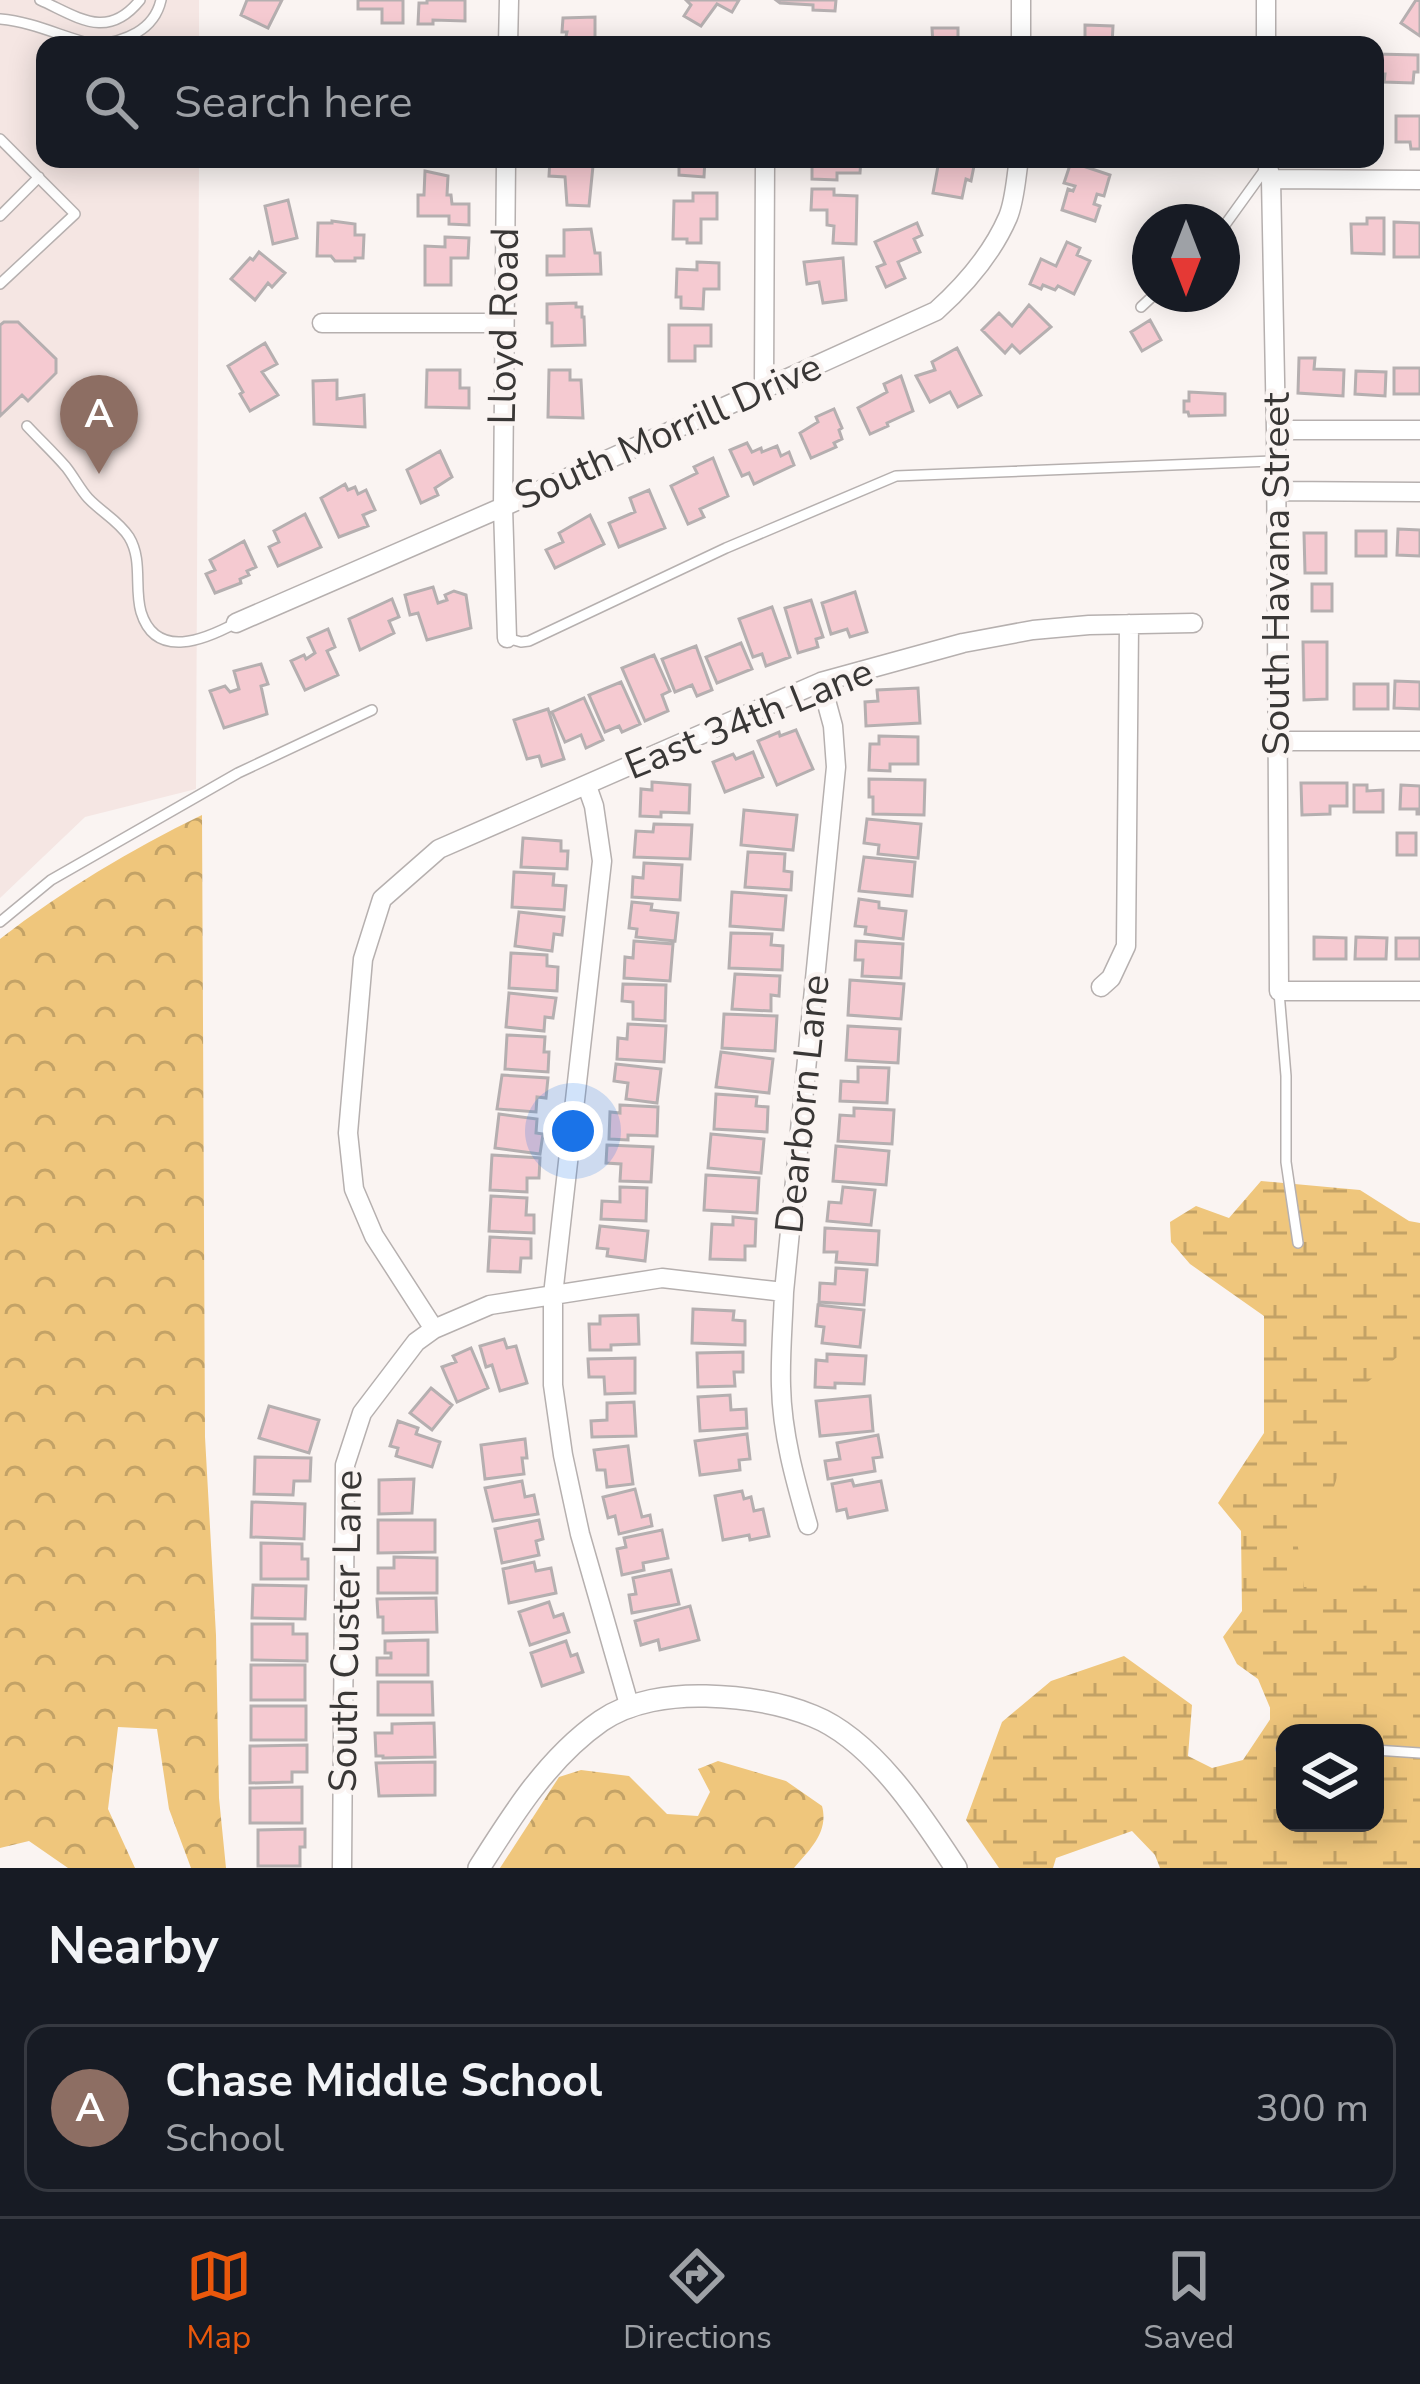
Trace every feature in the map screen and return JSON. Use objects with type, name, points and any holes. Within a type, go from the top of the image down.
[{"type":"street","points":[[508,0],[508,36]]},
{"type":"street","points":[[1021,0],[1021,36]]},
{"type":"street","points":[[1266,0],[1266,36]]},
{"type":"street","name":"Lloyd Road","points":[[506,168],[503,507],[507,638]]},
{"type":"street","points":[[764,387],[765,168]]},
{"type":"street","name":"South Morrill Drive","points":[[236,622],[936,311],[962,287],[1010,215],[1018,168]]},
{"type":"street","points":[[1268,169],[1420,180]]},
{"type":"street","name":"South Havana Street","points":[[1268,169],[1276,430],[1279,991]]},
{"type":"street","points":[[322,323],[503,323]]},
{"type":"street","points":[[1276,430],[1420,430]]},
{"type":"street","points":[[1276,491],[1420,491]]},
{"type":"street","name":"East 34th Lane","points":[[434,1329],[374,1236],[355,1189],[348,1133],[364,959],[382,899],[439,849],[821,682],[943,648],[1033,630],[1193,622]]},
{"type":"street","points":[[1101,987],[1111,979],[1126,946],[1129,624]]},
{"type":"street","name":"Dearborn Lane","points":[[808,1525],[793,1473],[781,1391],[784,1292],[836,767],[833,726],[821,682]]},
{"type":"street","points":[[1277,741],[1420,741]]},
{"type":"street","points":[[587,786],[602,861],[554,1295],[554,1385],[580,1534],[630,1708]]},
{"type":"street","points":[[1279,991],[1420,991]]},
{"type":"street","points":[[434,1329],[490,1305],[662,1278],[784,1292]]},
{"type":"street","name":"South Custer Lane","points":[[342,1868],[345,1465],[362,1413],[416,1342],[434,1329]]},
{"type":"street","points":[[479,1868],[548,1768],[604,1718],[673,1695],[757,1700],[817,1717],[874,1761],[956,1868]]},
{"type":"lane","points":[[40,0],[86,22],[109,23],[128,15],[140,0]]},
{"type":"lane","points":[[131,36],[159,10],[161,0]]},
{"type":"lane","points":[[0,19],[22,21],[61,36]]},
{"type":"lane","points":[[0,139],[75,214],[0,284]]},
{"type":"lane","points":[[1240,206],[1268,169]]},
{"type":"lane","points":[[0,216],[39,177]]},
{"type":"lane","points":[[27,426],[129,537],[137,557],[141,610],[150,629],[170,641],[188,643],[236,622]]},
{"type":"lane","points":[[507,638],[530,641],[726,548],[896,476],[1276,461]]},
{"type":"lane","points":[[0,922],[51,880],[238,773],[373,710]]},
{"type":"lane","points":[[1279,991],[1286,1162],[1298,1244]]},
{"type":"lane","points":[[1384,1751],[1420,1753]]},
{"type":"shaded area","points":[[0,0],[199,0],[199,36],[36,36],[36,168],[199,168],[196,789],[85,817],[0,898]]},
{"type":"green space","points":[[202,815],[205,1437],[226,1868],[191,1868],[169,1809],[157,1729],[118,1727],[108,1809],[135,1868],[68,1868],[29,1841],[0,1848],[0,939],[98,872]]},
{"type":"green space","points":[[1261,1181],[1360,1190],[1420,1223],[1420,1352],[1403,1352],[1350,1397],[1353,1431],[1327,1507],[1296,1534],[1304,1587],[1398,1585],[1420,1561],[1420,1868],[1160,1868],[1155,1855],[1132,1831],[1056,1858],[1053,1868],[999,1868],[966,1820],[1002,1722],[1051,1681],[1124,1656],[1192,1705],[1188,1756],[1212,1768],[1243,1760],[1273,1715],[1258,1679],[1237,1664],[1223,1637],[1242,1611],[1241,1531],[1218,1503],[1264,1433],[1264,1316],[1190,1264],[1171,1242],[1170,1222],[1196,1206],[1229,1218]]},
{"type":"green space","points":[[1270,1260],[1420,1261],[1420,1868],[1270,1868]]},
{"type":"green space","points":[[718,1761],[786,1781],[822,1806],[820,1832],[794,1868],[500,1868],[559,1777],[581,1770],[629,1776],[667,1814],[698,1816],[710,1792],[698,1769]]},
{"type":"building","points":[[247,0],[282,0],[268,28],[241,15]]},
{"type":"building","points":[[358,0],[403,0],[403,23],[382,23],[382,9],[358,9]]},
{"type":"building","points":[[465,0],[465,21],[418,24],[419,3]]},
{"type":"building","points":[[686,0],[739,0],[732,12],[717,4],[701,26],[684,16],[691,5]]},
{"type":"building","points":[[776,0],[836,0],[835,11],[813,10],[813,5]]},
{"type":"building","points":[[1416,0],[1420,1],[1420,36],[1401,23]]},
{"type":"building","points":[[595,17],[595,36],[566,36],[563,18]]},
{"type":"building","points":[[1085,25],[1113,26],[1112,36],[1085,36]]},
{"type":"building","points":[[932,28],[958,28],[958,36],[932,36]]},
{"type":"building","points":[[1384,54],[1418,55],[1413,83],[1384,82]]},
{"type":"building","points":[[1396,116],[1420,116],[1420,149],[1411,149],[1410,142],[1396,142]]},
{"type":"building","points":[[549,168],[593,168],[589,206],[567,205],[565,177],[549,176]]},
{"type":"building","points":[[679,168],[704,168],[704,177],[679,175]]},
{"type":"building","points":[[812,168],[860,168],[860,173],[837,173],[837,180],[812,179]]},
{"type":"building","points":[[938,168],[974,168],[962,198],[933,193]]},
{"type":"building","points":[[1069,168],[1110,175],[1104,196],[1097,194],[1094,204],[1100,206],[1095,221],[1062,210],[1068,189],[1073,191],[1075,186],[1064,183]]},
{"type":"building","points":[[425,171],[448,176],[447,195],[452,204],[469,204],[469,225],[449,224],[449,216],[418,216]]},
{"type":"building","points":[[812,189],[857,196],[856,244],[833,243],[834,226],[827,225],[827,210],[811,210]]},
{"type":"building","points":[[693,193],[717,193],[717,219],[701,219],[701,243],[673,239],[674,201],[693,201]]},
{"type":"building","points":[[288,200],[297,238],[273,244],[265,206]]},
{"type":"building","points":[[1367,218],[1384,218],[1384,254],[1352,253],[1351,224],[1367,224]]},
{"type":"building","points":[[1394,222],[1420,223],[1420,257],[1394,257]]},
{"type":"building","points":[[318,223],[355,224],[355,235],[364,235],[363,258],[335,261],[331,256],[317,256]]},
{"type":"building","points":[[917,223],[922,235],[914,239],[920,252],[898,262],[905,278],[886,287],[877,267],[885,264],[875,242]]},
{"type":"building","points":[[591,229],[601,274],[547,275],[547,256],[564,256],[564,230]]},
{"type":"building","points":[[445,237],[469,238],[468,258],[451,258],[451,285],[425,285],[425,246],[445,247]]},
{"type":"building","points":[[1067,242],[1080,248],[1077,255],[1090,261],[1074,294],[1058,286],[1041,289],[1030,284],[1041,259],[1056,266]]},
{"type":"building","points":[[259,252],[285,273],[272,287],[268,283],[255,300],[231,279]]},
{"type":"building","points":[[843,258],[846,300],[823,303],[819,282],[807,284],[804,262]]},
{"type":"building","points":[[697,262],[719,263],[719,289],[704,289],[703,309],[681,308],[681,297],[676,297],[677,269],[697,270]]},
{"type":"building","points":[[547,304],[582,307],[585,345],[552,346]]},
{"type":"building","points":[[1029,305],[1051,327],[1020,353],[1012,345],[1005,353],[982,330],[999,313],[1012,326]]},
{"type":"building","points":[[1150,320],[1161,340],[1142,351],[1131,332]]},
{"type":"building","points":[[18,322],[56,359],[56,373],[28,401],[22,395],[0,416],[0,325]]},
{"type":"building","points":[[669,325],[711,325],[711,346],[695,346],[695,361],[669,361]]},
{"type":"building","points":[[265,343],[277,364],[262,372],[278,395],[250,411],[228,366]]},
{"type":"building","points":[[957,348],[981,395],[958,407],[950,392],[930,402],[916,376],[935,370],[932,362]]},
{"type":"building","points":[[1299,358],[1315,358],[1314,369],[1344,370],[1343,396],[1298,393]]},
{"type":"building","points":[[1394,368],[1420,368],[1420,394],[1394,394]]},
{"type":"building","points":[[427,370],[460,370],[460,388],[469,388],[469,408],[426,407]]},
{"type":"building","points":[[549,370],[570,370],[570,380],[581,380],[583,418],[548,417]]},
{"type":"building","points":[[1356,371],[1386,372],[1385,396],[1355,394]]},
{"type":"building","points":[[901,376],[913,411],[870,434],[858,408],[887,392],[884,384]]},
{"type":"building","points":[[337,380],[337,399],[364,395],[365,427],[314,424],[313,381]]},
{"type":"building","points":[[1189,392],[1225,394],[1225,415],[1189,416],[1184,401],[1189,401]]},
{"type":"building","points":[[114,395],[118,408],[86,416],[82,403]]},
{"type":"building","points":[[834,409],[842,439],[834,443],[836,447],[811,458],[800,433],[818,422],[816,417]]},
{"type":"building","points":[[747,443],[752,452],[777,446],[781,456],[789,452],[794,465],[754,484],[749,473],[742,476],[730,450]]},
{"type":"building","points":[[440,451],[452,477],[435,488],[438,495],[421,503],[407,470]]},
{"type":"building","points":[[713,458],[728,496],[700,509],[704,517],[688,524],[671,486],[697,473],[694,467]]},
{"type":"building","points":[[345,484],[348,490],[355,487],[358,494],[366,490],[375,510],[363,515],[368,526],[339,537],[321,498]]},
{"type":"building","points":[[649,490],[665,528],[619,547],[609,523],[635,512],[630,498]]},
{"type":"building","points":[[305,514],[321,547],[278,566],[269,547],[279,542],[274,531]]},
{"type":"building","points":[[590,515],[604,544],[555,568],[546,550],[563,542],[559,533]]},
{"type":"building","points":[[1398,529],[1420,530],[1420,556],[1397,555]]},
{"type":"building","points":[[1356,531],[1386,531],[1386,556],[1356,556]]},
{"type":"building","points":[[1304,533],[1326,533],[1326,573],[1305,573]]},
{"type":"building","points":[[244,541],[256,567],[247,571],[241,583],[215,593],[206,574],[215,570],[210,560]]},
{"type":"building","points":[[1312,584],[1332,584],[1332,611],[1312,611]]},
{"type":"building","points":[[433,587],[438,603],[454,591],[466,595],[471,628],[427,640],[418,613],[410,615],[405,595]]},
{"type":"building","points":[[855,592],[867,632],[850,637],[847,629],[831,634],[822,603]]},
{"type":"building","points":[[392,599],[399,617],[389,621],[394,633],[360,650],[349,619]]},
{"type":"building","points":[[811,600],[823,637],[816,639],[818,647],[798,653],[785,608]]},
{"type":"building","points":[[772,607],[790,657],[766,666],[762,654],[753,657],[739,619]]},
{"type":"building","points":[[328,629],[335,647],[327,651],[338,675],[305,690],[291,661],[315,653],[308,638]]},
{"type":"building","points":[[1303,642],[1327,642],[1327,699],[1304,700]]},
{"type":"building","points":[[741,643],[752,669],[717,683],[706,657]]},
{"type":"building","points":[[696,646],[712,690],[697,696],[692,685],[675,692],[662,659]]},
{"type":"building","points":[[654,655],[670,691],[662,695],[668,711],[645,721],[622,668]]},
{"type":"building","points":[[261,664],[268,684],[261,686],[267,714],[224,728],[210,691],[225,686],[230,692],[239,689],[234,671]]},
{"type":"building","points":[[1395,681],[1420,682],[1420,709],[1394,708]]},
{"type":"building","points":[[621,682],[640,724],[622,732],[619,726],[605,732],[589,695]]},
{"type":"building","points":[[1354,684],[1388,684],[1388,709],[1354,709]]},
{"type":"building","points":[[918,688],[920,723],[866,726],[865,702],[878,701],[877,690]]},
{"type":"building","points":[[584,698],[603,740],[586,748],[581,735],[565,742],[552,712]]},
{"type":"building","points":[[548,709],[564,759],[542,766],[539,756],[527,759],[514,720]]},
{"type":"building","points":[[796,730],[813,769],[777,785],[758,741]]},
{"type":"building","points":[[879,736],[918,737],[918,764],[869,770],[870,744],[879,744]]},
{"type":"building","points":[[753,752],[763,777],[725,792],[713,762]]},
{"type":"building","points":[[869,779],[925,780],[924,815],[873,814]]},
{"type":"building","points":[[652,782],[690,785],[689,813],[640,816],[641,789],[652,790]]},
{"type":"building","points":[[1301,783],[1347,783],[1347,806],[1330,806],[1330,814],[1302,815]]},
{"type":"building","points":[[1354,785],[1367,785],[1367,791],[1383,790],[1383,812],[1354,812]]},
{"type":"building","points":[[1401,785],[1420,786],[1420,814],[1417,809],[1400,809]]},
{"type":"building","points":[[744,810],[797,815],[793,850],[741,845]]},
{"type":"building","points":[[867,819],[921,824],[918,858],[878,854],[879,845],[864,843]]},
{"type":"building","points":[[654,824],[692,825],[690,859],[634,857],[636,831],[653,832]]},
{"type":"building","points":[[1397,833],[1416,833],[1416,855],[1397,855]]},
{"type":"building","points":[[523,838],[561,841],[561,851],[568,851],[567,869],[521,867]]},
{"type":"building","points":[[748,852],[785,854],[784,871],[792,872],[791,890],[745,887]]},
{"type":"building","points":[[864,857],[915,862],[912,896],[859,891]]},
{"type":"building","points":[[644,863],[682,865],[680,900],[632,897],[633,877],[643,878]]},
{"type":"building","points":[[514,872],[554,874],[553,885],[566,886],[564,910],[512,907]]},
{"type":"building","points":[[732,892],[786,896],[783,930],[730,926]]},
{"type":"building","points":[[859,899],[879,902],[879,908],[906,911],[903,939],[865,934],[866,927],[855,926]]},
{"type":"building","points":[[632,902],[678,913],[675,941],[636,937],[637,929],[629,928]]},
{"type":"building","points":[[519,912],[564,917],[562,935],[554,934],[552,951],[515,946]]},
{"type":"building","points":[[731,933],[772,934],[771,945],[783,946],[782,970],[729,968]]},
{"type":"building","points":[[1314,937],[1346,938],[1346,959],[1314,959]]},
{"type":"building","points":[[1356,937],[1387,938],[1386,959],[1355,959]]},
{"type":"building","points":[[1396,938],[1420,938],[1420,959],[1396,959]]},
{"type":"building","points":[[634,941],[673,944],[670,981],[624,978],[625,957],[633,958]]},
{"type":"building","points":[[856,941],[903,944],[901,978],[862,976],[863,960],[855,960]]},
{"type":"building","points":[[511,953],[547,955],[547,966],[558,967],[557,991],[509,988]]},
{"type":"building","points":[[735,974],[780,976],[779,996],[771,995],[771,1011],[732,1009]]},
{"type":"building","points":[[850,980],[904,984],[901,1019],[848,1015]]},
{"type":"building","points":[[623,984],[666,985],[665,1021],[633,1019],[633,1002],[622,1001]]},
{"type":"building","points":[[509,993],[556,998],[553,1018],[545,1017],[544,1031],[506,1027]]},
{"type":"building","points":[[724,1014],[777,1016],[775,1051],[722,1048]]},
{"type":"building","points":[[628,1024],[666,1026],[664,1062],[617,1059],[618,1038],[627,1039]]},
{"type":"building","points":[[848,1026],[900,1029],[898,1063],[846,1060]]},
{"type":"building","points":[[507,1035],[545,1037],[548,1072],[505,1069]]},
{"type":"building","points":[[721,1052],[773,1059],[769,1093],[716,1087]]},
{"type":"building","points":[[616,1064],[661,1069],[657,1103],[626,1099],[628,1083],[614,1081]]},
{"type":"building","points":[[858,1067],[889,1068],[887,1103],[840,1101],[841,1081],[858,1082]]},
{"type":"building","points":[[502,1075],[548,1078],[546,1098],[537,1097],[536,1112],[497,1109]]},
{"type":"building","points":[[716,1094],[757,1097],[756,1106],[768,1107],[767,1132],[714,1129]]},
{"type":"building","points":[[620,1105],[658,1107],[657,1136],[609,1139],[610,1112],[620,1113]]},
{"type":"building","points":[[854,1108],[894,1110],[892,1144],[838,1141],[840,1115],[854,1116]]},
{"type":"building","points":[[499,1114],[537,1119],[536,1133],[543,1134],[540,1154],[495,1148]]},
{"type":"building","points":[[711,1134],[764,1139],[761,1173],[708,1168]]},
{"type":"building","points":[[607,1145],[653,1147],[651,1182],[620,1181],[621,1164],[606,1163]]},
{"type":"building","points":[[836,1146],[889,1151],[886,1185],[833,1181]]},
{"type":"building","points":[[492,1155],[540,1158],[539,1178],[527,1178],[527,1192],[490,1190]]},
{"type":"building","points":[[706,1175],[759,1178],[757,1213],[704,1210]]},
{"type":"building","points":[[620,1187],[647,1188],[646,1221],[601,1219],[602,1201],[620,1202]]},
{"type":"building","points":[[843,1187],[875,1190],[871,1225],[827,1221],[829,1202],[841,1203]]},
{"type":"building","points":[[491,1196],[527,1198],[526,1215],[534,1215],[534,1233],[489,1231]]},
{"type":"building","points":[[733,1217],[756,1219],[755,1246],[745,1246],[745,1260],[710,1259],[712,1224],[733,1225]]},
{"type":"building","points":[[600,1226],[648,1231],[645,1261],[607,1256],[608,1249],[597,1248]]},
{"type":"building","points":[[825,1228],[879,1231],[877,1265],[836,1262],[837,1252],[824,1252]]},
{"type":"building","points":[[490,1237],[531,1239],[531,1258],[521,1258],[520,1272],[488,1271]]},
{"type":"building","points":[[836,1268],[867,1270],[864,1305],[819,1302],[820,1283],[835,1284]]},
{"type":"building","points":[[818,1305],[864,1310],[860,1347],[822,1343],[824,1327],[816,1326]]},
{"type":"building","points":[[693,1309],[734,1311],[733,1320],[745,1321],[745,1345],[692,1343]]},
{"type":"building","points":[[638,1315],[639,1344],[590,1350],[589,1324],[600,1324],[600,1316]]},
{"type":"building","points":[[504,1339],[507,1348],[516,1346],[527,1383],[500,1391],[480,1346]]},
{"type":"building","points":[[471,1348],[488,1388],[457,1402],[442,1367]]},
{"type":"building","points":[[743,1352],[743,1372],[734,1372],[735,1386],[698,1387],[697,1353]]},
{"type":"building","points":[[827,1354],[866,1356],[864,1384],[815,1387],[816,1360],[827,1361]]},
{"type":"building","points":[[635,1358],[635,1393],[605,1394],[604,1377],[589,1377],[588,1359]]},
{"type":"building","points":[[431,1388],[452,1405],[432,1430],[410,1413]]},
{"type":"building","points":[[730,1395],[731,1410],[746,1409],[747,1428],[700,1431],[698,1397]]},
{"type":"building","points":[[870,1396],[873,1431],[820,1436],[816,1401]]},
{"type":"building","points":[[634,1402],[636,1436],[592,1437],[591,1421],[607,1420],[607,1403]]},
{"type":"building","points":[[269,1406],[319,1420],[309,1453],[259,1438]]},
{"type":"building","points":[[398,1421],[440,1442],[432,1467],[396,1456],[398,1448],[390,1446]]},
{"type":"building","points":[[747,1434],[750,1459],[739,1460],[740,1470],[700,1475],[695,1441]]},
{"type":"building","points":[[878,1435],[882,1457],[873,1458],[875,1471],[828,1479],[825,1461],[840,1459],[837,1443]]},
{"type":"building","points":[[525,1439],[524,1474],[485,1479],[481,1445]]},
{"type":"building","points":[[628,1446],[633,1484],[607,1487],[605,1470],[597,1470],[594,1450]]},
{"type":"building","points":[[255,1457],[311,1458],[310,1481],[294,1481],[293,1495],[254,1494]]},
{"type":"building","points":[[414,1479],[412,1513],[379,1514],[379,1480]]},
{"type":"building","points":[[852,1480],[854,1486],[881,1481],[887,1510],[848,1518],[846,1509],[837,1511],[832,1484]]},
{"type":"building","points":[[522,1481],[525,1497],[534,1495],[538,1514],[493,1521],[485,1488]]},
{"type":"building","points":[[635,1489],[642,1517],[650,1515],[652,1526],[619,1534],[615,1516],[608,1518],[603,1497]]},
{"type":"building","points":[[742,1491],[744,1499],[751,1497],[754,1511],[763,1509],[769,1536],[723,1540],[715,1496]]},
{"type":"building","points":[[252,1502],[305,1504],[304,1539],[251,1537]]},
{"type":"building","points":[[378,1520],[435,1520],[435,1552],[378,1553]]},
{"type":"building","points":[[539,1520],[543,1539],[536,1541],[539,1555],[502,1563],[495,1529]]},
{"type":"building","points":[[662,1530],[668,1558],[643,1563],[644,1570],[622,1575],[617,1549],[626,1547],[624,1538]]},
{"type":"building","points":[[261,1543],[302,1544],[308,1579],[261,1579]]},
{"type":"building","points":[[394,1557],[437,1558],[437,1593],[378,1593],[378,1568],[394,1568]]},
{"type":"building","points":[[534,1562],[536,1571],[551,1568],[556,1593],[509,1603],[503,1569]]},
{"type":"building","points":[[671,1570],[679,1604],[632,1613],[633,1578]]},
{"type":"building","points":[[253,1585],[306,1586],[305,1619],[252,1618]]},
{"type":"building","points":[[436,1598],[437,1632],[383,1633],[377,1599]]},
{"type":"building","points":[[549,1602],[554,1617],[563,1614],[569,1632],[530,1645],[519,1612]]},
{"type":"building","points":[[690,1606],[699,1640],[660,1650],[658,1640],[641,1645],[635,1621]]},
{"type":"building","points":[[252,1624],[293,1624],[293,1634],[307,1634],[307,1661],[252,1660]]},
{"type":"building","points":[[428,1640],[428,1675],[377,1675],[377,1658],[391,1658],[391,1653],[385,1653],[385,1641]]},
{"type":"building","points":[[566,1641],[583,1672],[542,1686],[531,1653]]},
{"type":"building","points":[[251,1665],[305,1665],[305,1700],[251,1700]]},
{"type":"building","points":[[378,1682],[432,1682],[433,1715],[378,1715]]},
{"type":"building","points":[[251,1706],[306,1706],[306,1740],[251,1740]]},
{"type":"building","points":[[434,1723],[435,1757],[376,1756],[375,1733],[392,1733],[392,1724]]},
{"type":"building","points":[[307,1745],[307,1772],[292,1772],[292,1782],[250,1783],[250,1746]]},
{"type":"building","points":[[435,1762],[435,1795],[379,1796],[376,1763]]},
{"type":"building","points":[[302,1787],[302,1823],[250,1823],[250,1788]]},
{"type":"building","points":[[305,1829],[300,1866],[258,1866],[258,1830]]},
{"type":"place","name":"Chase Middle School","points":[[99,474]]}]
